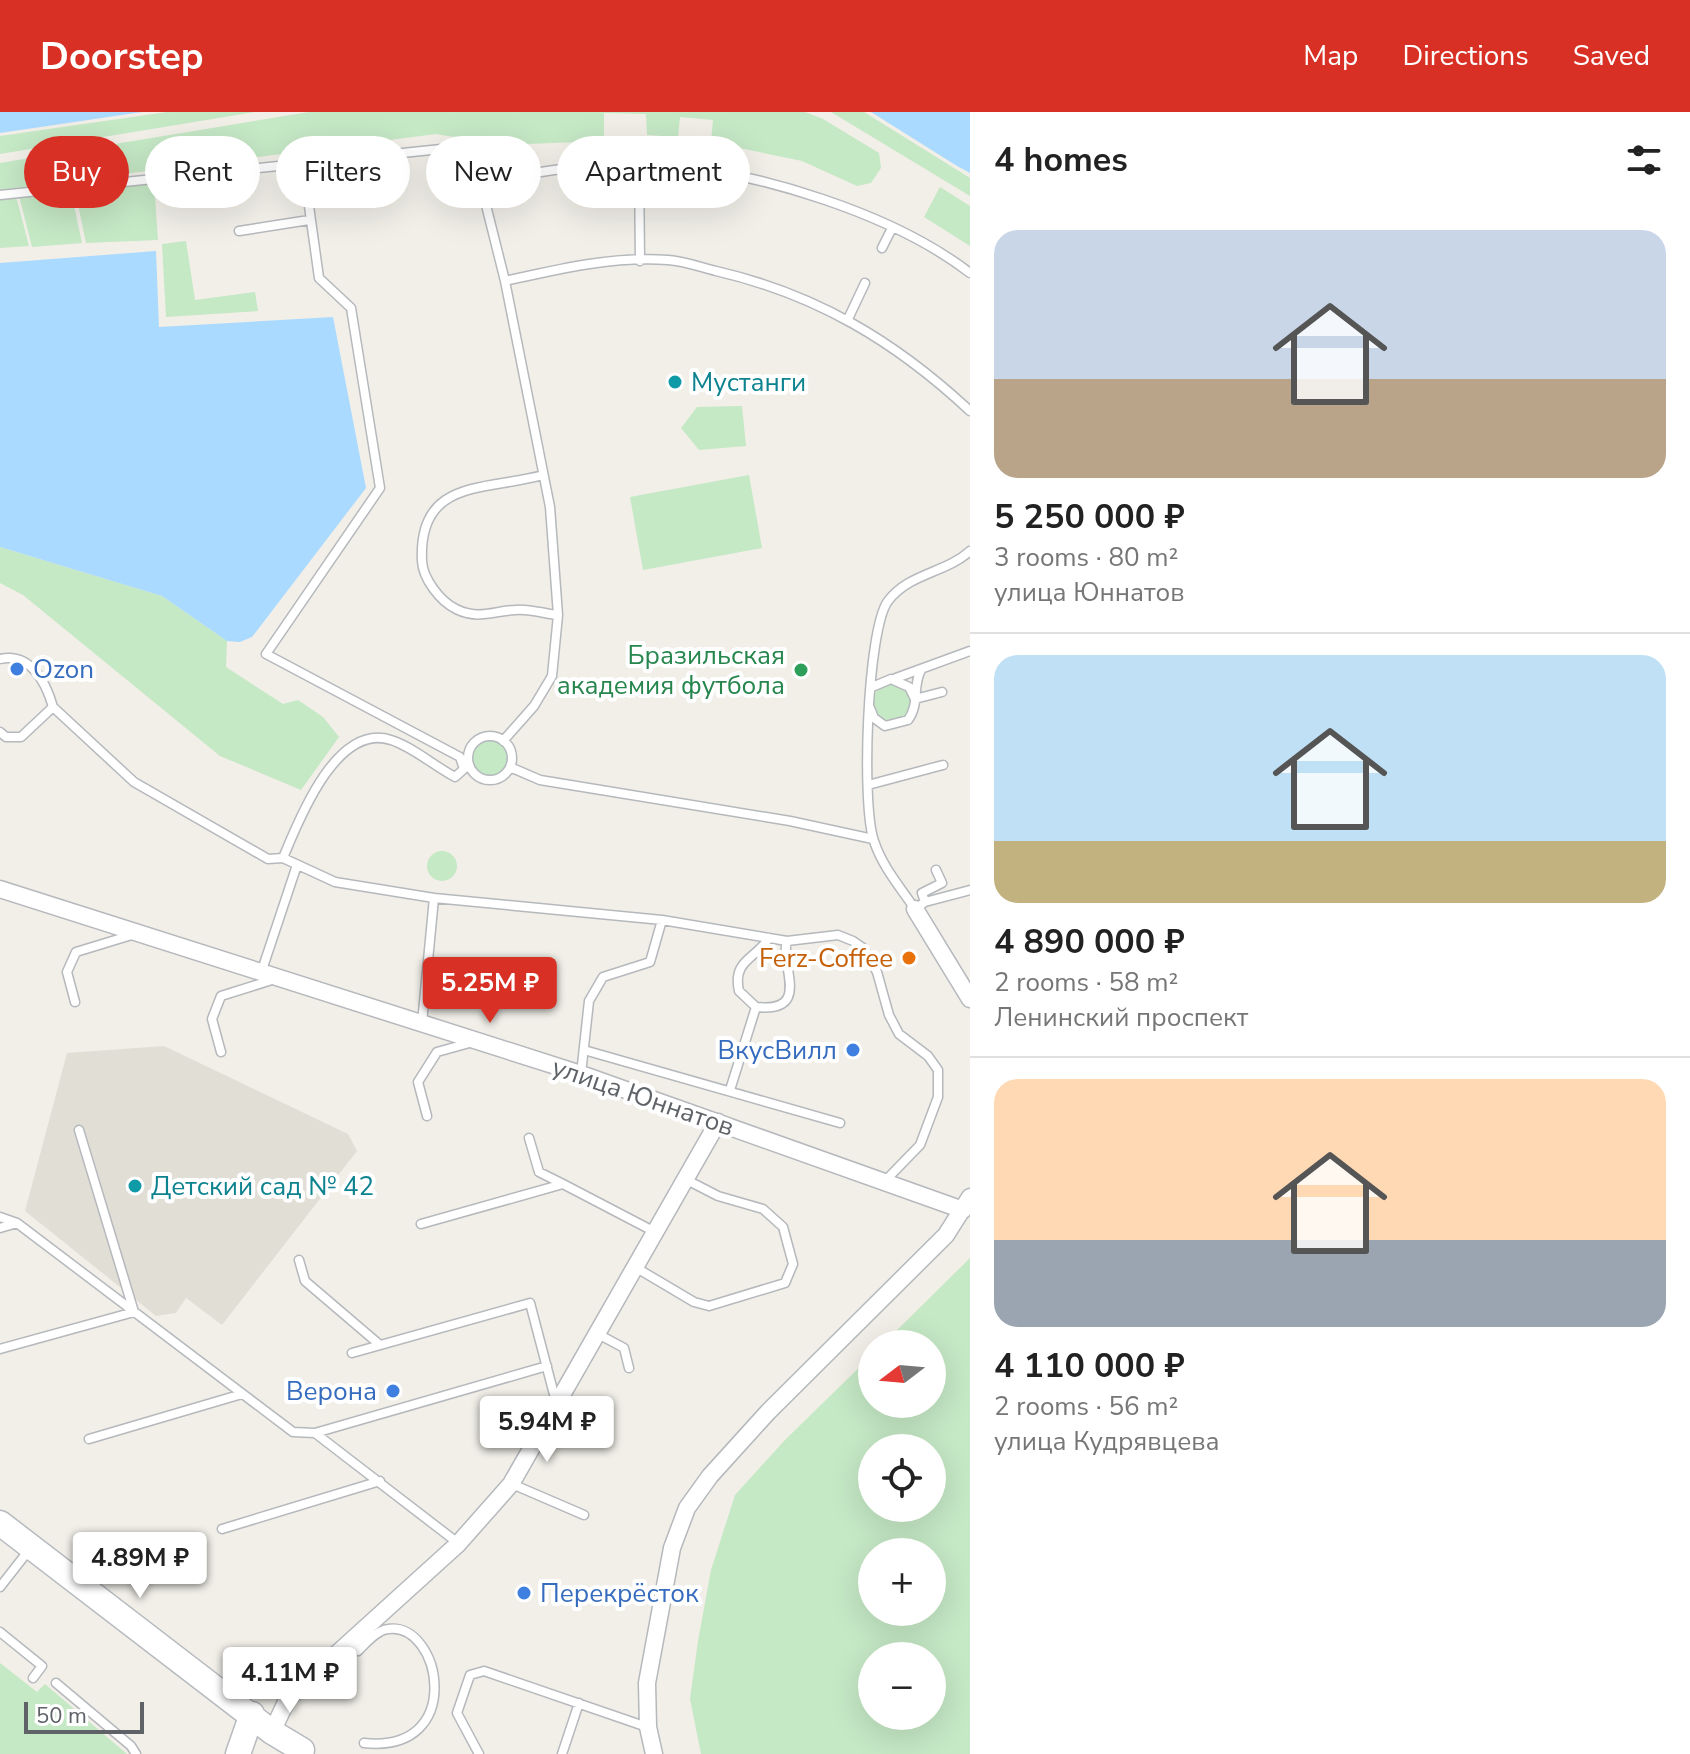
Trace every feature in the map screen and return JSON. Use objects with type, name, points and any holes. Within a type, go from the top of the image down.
[{"type":"main road","points":[[0,1523],[301,1752]]},
{"type":"main road","points":[[238,1754],[252,1714]]},
{"type":"street","name":"улица Юннатов","points":[[0,889],[581,1074],[968,1207]]},
{"type":"street","points":[[920,905],[970,999]]},
{"type":"street","points":[[272,1732],[288,1698],[458,1544],[511,1484],[718,1122]]},
{"type":"street","points":[[654,1754],[648,1727],[647,1683],[672,1548],[687,1508],[710,1476],[768,1412],[946,1235],[968,1207]]},
{"type":"lane","points":[[0,195],[276,166]]},
{"type":"lane","points":[[750,179],[776,183],[892,228],[970,273]]},
{"type":"lane","points":[[283,858],[310,796],[341,754],[364,742],[389,739],[455,777],[461,775],[465,759],[474,742],[481,737],[503,741],[510,750],[510,767],[498,779],[480,779],[465,759],[266,654],[380,488],[351,308],[319,278],[308,208]]},
{"type":"lane","points":[[489,208],[550,507],[558,615],[552,676],[534,706],[503,741]]},
{"type":"lane","points":[[639,208],[640,261]]},
{"type":"lane","points":[[239,231],[309,220]]},
{"type":"lane","points":[[882,248],[892,228]]},
{"type":"lane","points":[[505,281],[591,262],[670,260],[770,284],[848,319],[931,374],[970,411]]},
{"type":"lane","points":[[848,319],[865,283]]},
{"type":"lane","points":[[543,475],[503,486],[471,487],[450,495],[431,513],[421,539],[422,567],[435,592],[455,609],[479,616],[516,609],[558,615]]},
{"type":"lane","points":[[920,905],[883,863],[873,839],[868,785],[869,701],[885,604],[899,587],[960,560],[970,551]]},
{"type":"lane","points":[[871,688],[970,651]]},
{"type":"lane","points":[[0,659],[11,656],[25,661],[40,676],[53,707],[93,748],[134,782],[268,859],[283,858],[335,882],[434,898],[662,920],[787,941],[838,935],[863,948],[877,972],[889,1015],[899,1034],[928,1056],[938,1070],[938,1097],[920,1145],[885,1181]]},
{"type":"lane","points":[[869,701],[874,718],[892,727],[908,720],[915,699],[915,681],[921,670]]},
{"type":"lane","points":[[891,679],[909,687],[915,699]]},
{"type":"lane","points":[[915,699],[942,692]]},
{"type":"lane","points":[[0,732],[6,737],[21,737],[53,707]]},
{"type":"lane","points":[[868,785],[943,765]]},
{"type":"lane","points":[[510,767],[540,780],[790,821],[873,839]]},
{"type":"lane","points":[[261,973],[297,865]]},
{"type":"lane","points":[[920,905],[922,893],[942,883],[936,870]]},
{"type":"lane","points":[[921,882],[926,892]]},
{"type":"lane","points":[[920,905],[970,890]]},
{"type":"lane","points":[[422,1024],[434,898]]},
{"type":"lane","points":[[581,1074],[589,1001],[603,977],[650,962],[662,920]]},
{"type":"lane","points":[[75,1002],[67,972],[76,952],[137,933]]},
{"type":"lane","points":[[769,938],[762,949],[743,960],[737,974],[739,991],[756,1007],[777,1005],[789,994],[792,979],[785,955],[787,941]]},
{"type":"lane","points":[[221,1052],[212,1019],[221,996],[278,978]]},
{"type":"lane","points":[[730,1090],[756,1007]]},
{"type":"lane","points":[[427,1116],[418,1082],[437,1052],[476,1041]]},
{"type":"lane","points":[[584,1050],[840,1123]]},
{"type":"lane","points":[[79,1130],[134,1312]]},
{"type":"lane","points":[[529,1138],[539,1172],[655,1232]]},
{"type":"lane","points":[[635,1267],[694,1302],[709,1306],[785,1283],[793,1264],[783,1227],[763,1209],[718,1196],[685,1179]]},
{"type":"lane","points":[[421,1224],[563,1184]]},
{"type":"lane","points":[[0,1217],[17,1223],[293,1432],[315,1433],[547,1366]]},
{"type":"lane","points":[[0,1228],[17,1223]]},
{"type":"lane","points":[[299,1260],[305,1281],[380,1345]]},
{"type":"lane","points":[[352,1353],[530,1303],[557,1407]]},
{"type":"lane","points":[[0,1349],[134,1312]]},
{"type":"lane","points":[[598,1334],[624,1348],[629,1368]]},
{"type":"lane","points":[[89,1439],[242,1394]]},
{"type":"lane","points":[[315,1433],[458,1544]]},
{"type":"lane","points":[[222,1529],[380,1481]]},
{"type":"lane","points":[[511,1484],[584,1515]]},
{"type":"lane","points":[[0,1587],[31,1547]]},
{"type":"lane","points":[[348,1645],[358,1651],[384,1629],[399,1628],[412,1634],[434,1678],[437,1695],[435,1712],[427,1728],[414,1739],[398,1746],[381,1747],[364,1743]]},
{"type":"lane","points":[[0,1632],[42,1666],[33,1678]]},
{"type":"lane","points":[[479,1754],[457,1713],[470,1675],[484,1671],[648,1727]]},
{"type":"lane","points":[[56,1683],[131,1746],[136,1754]]},
{"type":"lane","points":[[562,1754],[579,1703]]},
{"type":"shaded area","points":[[164,1046],[348,1134],[357,1151],[222,1325],[186,1298],[176,1313],[156,1316],[25,1211],[67,1053]]},
{"type":"green space","points":[[167,112],[255,112],[109,136],[24,136],[24,150],[0,154],[0,136]]},
{"type":"green space","points":[[309,112],[805,112],[823,119],[879,153],[881,168],[871,183],[857,186],[802,161],[750,150],[750,136],[712,136],[713,120],[680,117],[678,136],[647,135],[646,114],[604,113],[604,136],[557,136],[557,143],[541,143],[541,136],[276,136],[276,155],[260,157],[260,136],[164,136]]},
{"type":"green space","points":[[831,112],[864,112],[970,178],[970,196]]},
{"type":"green space","points":[[145,139],[145,171],[129,173],[129,142]]},
{"type":"green space","points":[[24,159],[24,187],[0,190],[0,163]]},
{"type":"green space","points":[[145,183],[145,208],[156,208],[158,240],[86,243],[79,208],[129,208],[129,185]]},
{"type":"green space","points":[[940,187],[970,206],[970,246],[924,217]]},
{"type":"green space","points":[[16,196],[29,246],[0,248],[0,198]]},
{"type":"green space","points":[[19,196],[24,196],[24,208],[75,208],[82,243],[32,247]]},
{"type":"green space","points":[[186,241],[195,300],[255,292],[258,311],[166,317],[162,244]]},
{"type":"green space","points":[[742,406],[746,446],[699,450],[681,428],[697,407]]},
{"type":"green space","points":[[749,475],[762,548],[643,570],[630,497]]},
{"type":"green space","points":[[0,547],[162,596],[227,641],[226,667],[283,704],[298,700],[323,717],[339,737],[301,790],[220,756],[23,595],[0,583]]},
{"type":"green space","points":[[892,683],[905,689],[911,702],[905,715],[892,721],[879,715],[873,702],[879,689]]},
{"type":"green space","points":[[489,740],[502,745],[507,758],[502,771],[489,776],[476,771],[471,758],[476,745]]},
{"type":"green space","points":[[442,851],[453,855],[457,866],[453,877],[442,881],[431,877],[427,866],[431,855]]},
{"type":"green space","points":[[970,1258],[970,1754],[701,1754],[690,1699],[711,1570],[735,1495],[785,1440],[858,1369],[858,1418],[946,1418],[946,1330],[897,1330]]},
{"type":"green space","points":[[0,1663],[37,1692],[45,1684],[127,1754],[0,1754]]},
{"type":"water","points":[[0,112],[142,112],[0,133]]},
{"type":"water","points":[[871,112],[970,112],[970,173],[957,166]]},
{"type":"water","points":[[156,251],[159,327],[333,317],[366,488],[252,637],[240,642],[227,641],[162,596],[0,547],[0,263]]},
{"type":"place","name":"Мустанги","points":[[675,382]]},
{"type":"place","name":"Ozon","points":[[17,669]]},
{"type":"place","name":"Бразильская академия футбола","points":[[801,670]]},
{"type":"place","name":"Ferz-Coffee","points":[[909,958]]},
{"type":"place","name":"ВкусВилл","points":[[853,1050]]},
{"type":"place","name":"Детский сад № 42","points":[[135,1186]]},
{"type":"place","name":"Верона","points":[[393,1391]]},
{"type":"place","name":"Перекрёсток","points":[[524,1593]]}]
